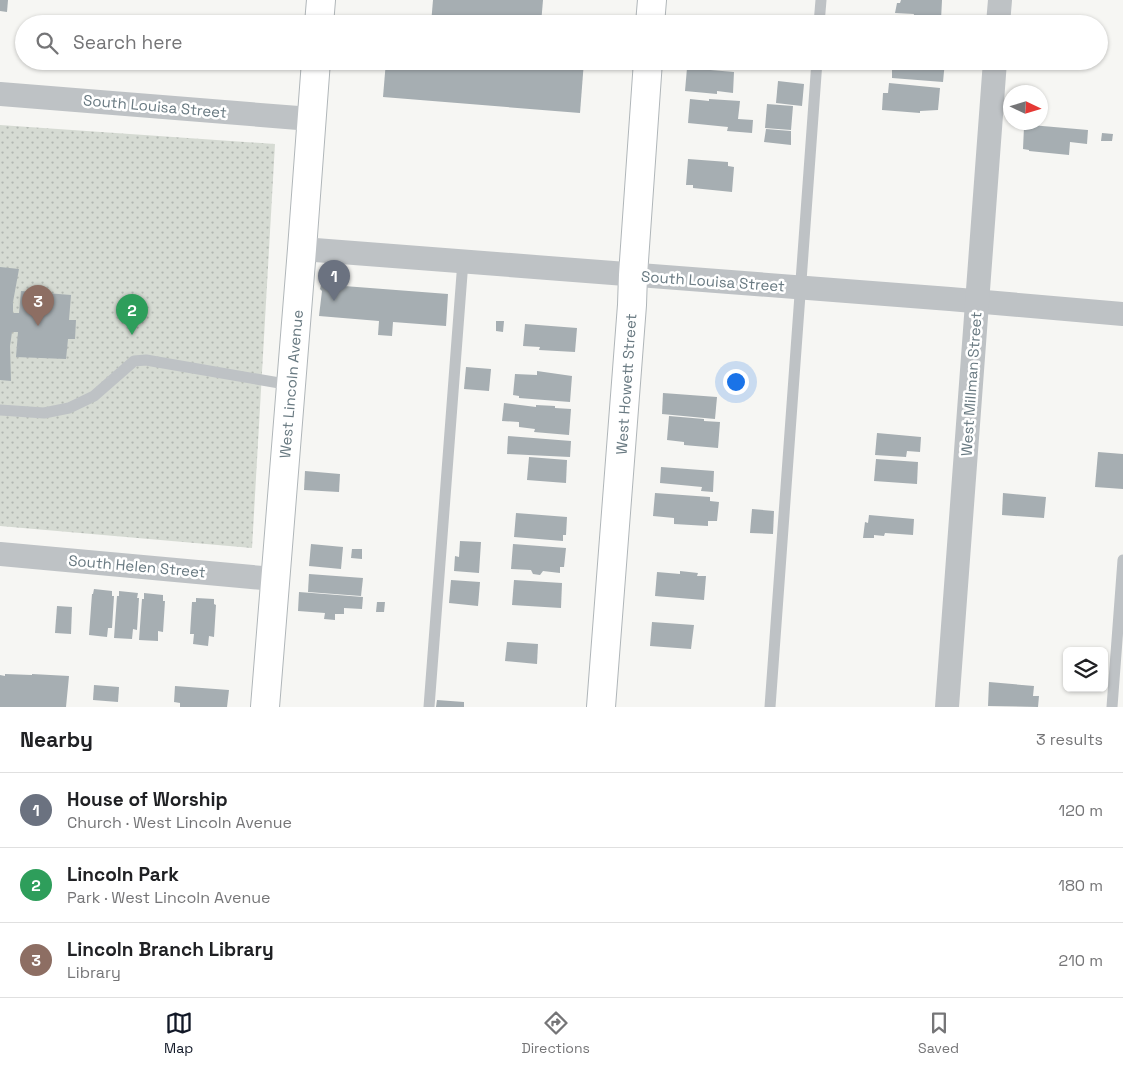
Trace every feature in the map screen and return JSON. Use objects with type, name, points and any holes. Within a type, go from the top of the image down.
[{"type":"main road","points":[[320,15],[321,0]]},
{"type":"main road","points":[[651,15],[652,0]]},
{"type":"main road","name":"West Lincoln Avenue","points":[[264,707],[315,70]]},
{"type":"main road","name":"West Howett Street","points":[[601,707],[632,305],[647,70]]},
{"type":"street","points":[[999,15],[1000,0]]},
{"type":"street","name":"West Millman Street","points":[[947,707],[994,70]]},
{"type":"street","name":"South Louisa Street","points":[[0,94],[311,119]]},
{"type":"street","name":"South Louisa Street","points":[[302,249],[1123,314]]},
{"type":"street","name":"South Helen Street","points":[[0,554],[274,579]]},
{"type":"lane","points":[[820,15],[821,0]]},
{"type":"lane","points":[[770,707],[816,70]]},
{"type":"lane","points":[[429,707],[463,261]]},
{"type":"lane","points":[[0,410],[44,413],[70,408],[94,396],[134,361],[146,360],[291,385]]},
{"type":"lane","points":[[1112,707],[1123,560]]},
{"type":"shaded area","points":[[0,125],[275,144],[252,548],[0,526]]},
{"type":"building","points":[[0,0],[8,0],[7,12],[0,11]]},
{"type":"building","points":[[433,0],[543,0],[542,15],[432,15]]},
{"type":"building","points":[[901,0],[942,0],[941,15],[895,13],[897,3],[900,3]]},
{"type":"building","points":[[385,70],[583,70],[580,113],[383,97]]},
{"type":"building","points":[[687,70],[734,72],[733,93],[717,91],[717,94],[685,91]]},
{"type":"building","points":[[892,70],[944,70],[943,82],[892,78]]},
{"type":"building","points":[[778,81],[804,84],[802,106],[776,103]]},
{"type":"building","points":[[889,83],[940,88],[938,110],[920,111],[920,113],[882,110],[883,93],[888,93]]},
{"type":"building","points":[[690,99],[740,101],[738,119],[753,120],[752,133],[727,131],[728,127],[688,123]]},
{"type":"building","points":[[767,104],[793,106],[791,130],[765,128]]},
{"type":"building","points":[[1048,126],[1088,130],[1087,144],[1070,142],[1069,155],[1023,149],[1024,130],[1048,130]]},
{"type":"building","points":[[766,129],[791,131],[791,145],[764,142]]},
{"type":"building","points":[[1102,133],[1113,134],[1112,141],[1101,141]]},
{"type":"building","points":[[688,159],[728,162],[728,166],[734,167],[732,192],[693,188],[693,185],[686,185]]},
{"type":"building","points":[[0,267],[19,269],[13,313],[19,313],[21,291],[71,295],[69,320],[76,320],[75,339],[68,339],[66,359],[16,357],[18,332],[12,332],[10,346],[11,381],[0,380]]},
{"type":"building","points":[[324,282],[331,285],[448,294],[446,326],[393,322],[392,336],[378,335],[379,321],[319,316],[322,291],[320,289]]},
{"type":"building","points":[[496,321],[504,321],[503,332],[496,331]]},
{"type":"building","points":[[525,324],[577,328],[575,352],[539,350],[540,347],[523,346]]},
{"type":"building","points":[[466,367],[491,369],[489,391],[464,389]]},
{"type":"building","points":[[537,371],[572,376],[570,402],[519,398],[519,396],[513,395],[515,374],[537,375]]},
{"type":"building","points":[[663,393],[717,397],[715,419],[662,414]]},
{"type":"building","points":[[504,403],[536,407],[536,405],[555,406],[555,408],[571,409],[569,435],[534,432],[535,429],[519,427],[519,422],[502,421]]},
{"type":"building","points":[[669,416],[720,422],[718,448],[684,445],[684,442],[667,440]]},
{"type":"building","points":[[877,433],[921,437],[920,452],[907,451],[906,457],[875,455]]},
{"type":"building","points":[[508,436],[571,441],[570,457],[507,454]]},
{"type":"building","points":[[1098,452],[1123,454],[1123,489],[1095,487]]},
{"type":"building","points":[[529,457],[567,460],[566,483],[527,480]]},
{"type":"building","points":[[876,459],[918,462],[917,484],[874,481]]},
{"type":"building","points":[[661,467],[714,471],[713,492],[701,491],[702,487],[660,483]]},
{"type":"building","points":[[305,471],[340,474],[339,492],[304,490]]},
{"type":"building","points":[[655,493],[710,497],[710,501],[719,502],[717,521],[708,521],[708,526],[674,524],[674,518],[653,516]]},
{"type":"building","points":[[1003,493],[1046,497],[1044,518],[1002,515]]},
{"type":"building","points":[[752,509],[774,511],[773,534],[750,533]]},
{"type":"building","points":[[516,513],[567,517],[566,535],[563,535],[563,541],[514,537]]},
{"type":"building","points":[[869,515],[914,519],[913,535],[885,533],[884,536],[874,535],[874,538],[863,538],[865,522],[868,523]]},
{"type":"building","points":[[460,541],[481,542],[479,573],[454,571],[455,556],[459,557]]},
{"type":"building","points":[[311,544],[343,547],[341,569],[309,566]]},
{"type":"building","points":[[513,544],[566,548],[564,567],[560,567],[560,573],[543,571],[540,575],[533,574],[531,570],[511,569]]},
{"type":"building","points":[[352,549],[362,549],[362,559],[351,558]]},
{"type":"building","points":[[680,571],[698,573],[697,576],[706,576],[704,600],[655,596],[657,572],[680,574]]},
{"type":"building","points":[[309,574],[363,578],[361,596],[308,592]]},
{"type":"building","points":[[451,580],[480,582],[478,606],[449,603]]},
{"type":"building","points":[[514,580],[562,583],[561,608],[512,605]]},
{"type":"building","points":[[94,589],[112,591],[112,596],[114,596],[112,628],[108,628],[107,637],[89,635]]},
{"type":"building","points":[[119,591],[138,593],[137,630],[133,629],[132,639],[114,638]]},
{"type":"building","points":[[299,592],[363,597],[362,609],[344,608],[344,614],[335,614],[335,620],[324,619],[325,613],[298,611]]},
{"type":"building","points":[[144,593],[163,595],[163,601],[165,601],[163,632],[158,631],[158,641],[139,640]]},
{"type":"building","points":[[196,598],[214,599],[214,604],[216,605],[214,637],[209,636],[208,646],[193,644],[194,634],[190,634],[192,602],[196,602]]},
{"type":"building","points":[[377,602],[385,602],[384,612],[376,612]]},
{"type":"building","points":[[57,606],[72,607],[71,634],[55,633]]},
{"type":"building","points":[[652,622],[694,625],[691,649],[650,646]]},
{"type":"building","points":[[507,642],[538,644],[537,664],[505,661]]},
{"type":"building","points":[[5,674],[69,676],[66,707],[0,707],[0,675],[5,676]]},
{"type":"building","points":[[989,682],[1034,686],[1033,696],[1039,696],[1038,707],[988,706]]},
{"type":"building","points":[[94,685],[119,687],[118,702],[93,700]]},
{"type":"building","points":[[175,686],[229,690],[227,707],[180,707],[180,703],[174,702]]},
{"type":"building","points":[[437,700],[464,702],[464,707],[436,707]]},
{"type":"place","name":"House of Worship","points":[[334,301]]},
{"type":"place","name":"Lincoln Branch Library","points":[[38,326]]},
{"type":"place","name":"Lincoln Park","points":[[132,335]]}]
